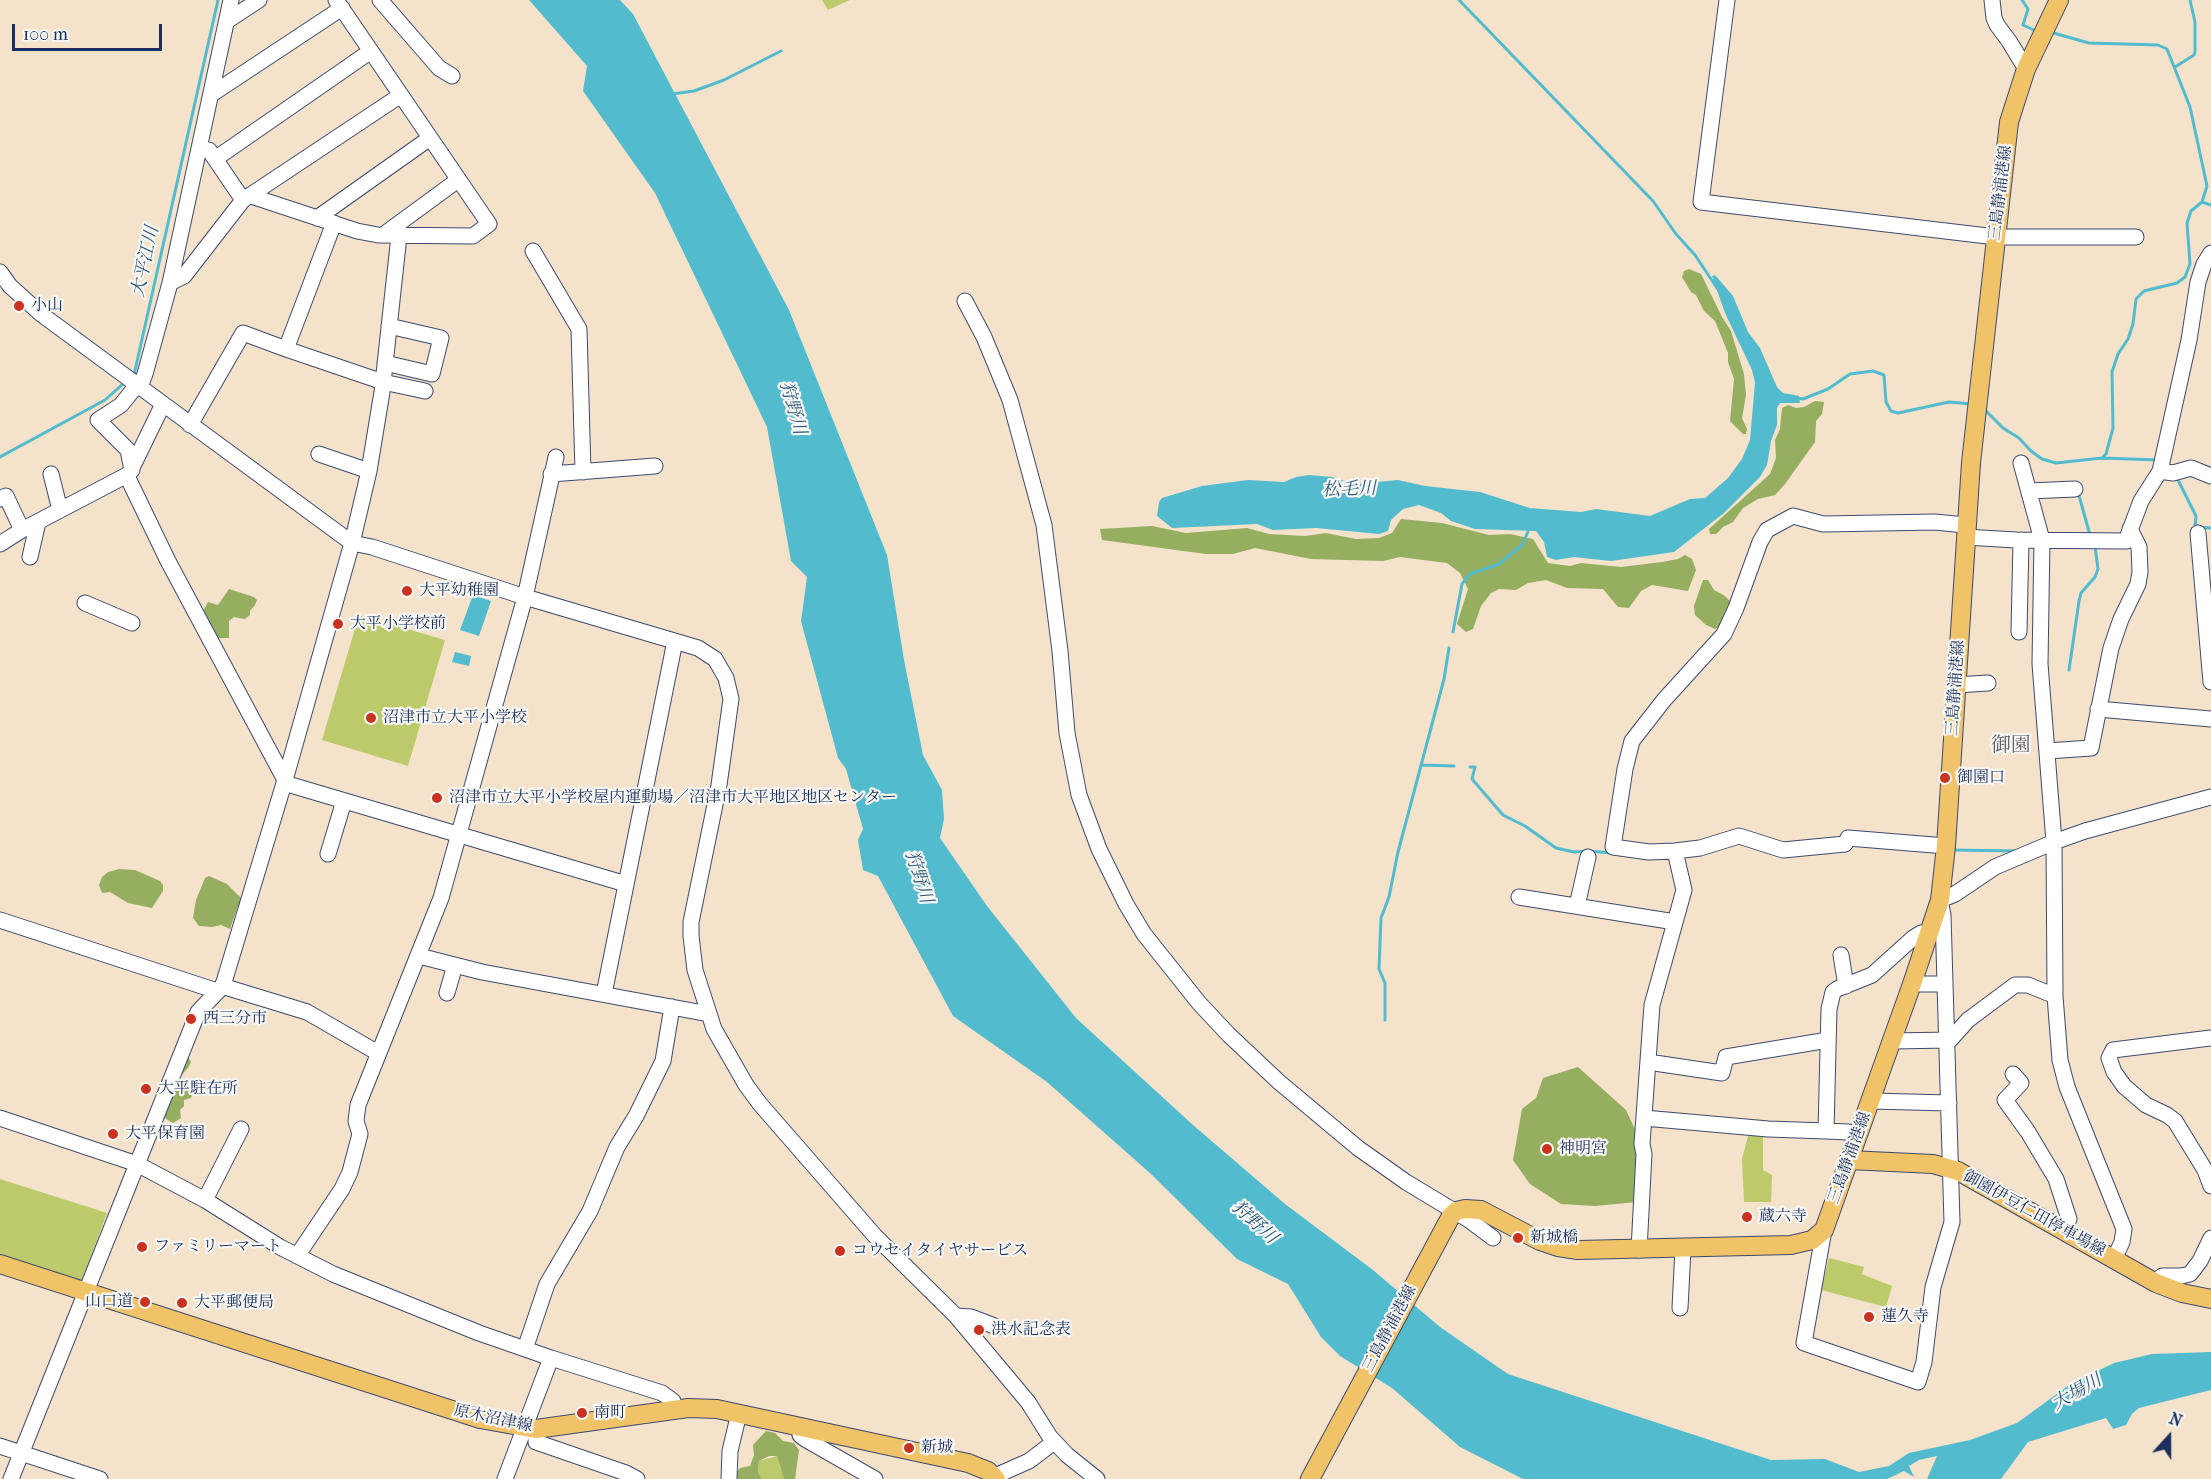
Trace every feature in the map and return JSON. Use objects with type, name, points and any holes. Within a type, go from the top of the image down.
[{"type":"main road","name":"三島静浦港線","points":[[1824,1230],[1940,900],[1946,846],[1965,531],[2009,122],[2026,69],[2059,0]]},
{"type":"main road","name":"御園伊豆仁田停車場線","points":[[1849,1160],[1934,1164],[1950,1168],[2156,1283],[2182,1293],[2211,1299]]},
{"type":"main road","points":[[1453,1214],[1465,1209],[1481,1210],[1540,1241],[1557,1247],[1578,1250],[1791,1245],[1812,1240],[1824,1230]]},
{"type":"main road","name":"三島静浦港線","points":[[1310,1479],[1453,1214]]},
{"type":"main road","name":"原木沼津線","points":[[0,1264],[480,1419],[530,1429],[704,1408],[739,1413],[968,1463],[982,1468],[996,1478]]},
{"type":"street","points":[[231,0],[170,283],[146,374],[133,382],[121,405],[98,420],[128,450],[129,473],[168,561],[285,782],[626,884]]},
{"type":"street","points":[[227,21],[259,0]]},
{"type":"street","points":[[380,0],[439,68],[452,76]]},
{"type":"street","points":[[1727,0],[1701,202],[1996,237],[2136,237]]},
{"type":"street","points":[[1992,0],[1997,25],[2026,69]]},
{"type":"street","points":[[202,140],[247,198],[357,231],[391,236],[473,236],[489,224],[339,4],[212,94]]},
{"type":"street","points":[[215,159],[371,51]]},
{"type":"street","points":[[170,283],[184,276],[247,198],[400,95]]},
{"type":"street","points":[[317,218],[430,138]]},
{"type":"street","points":[[11,1479],[198,1012],[219,989],[285,782],[352,543],[369,471],[389,326],[391,236],[458,180]]},
{"type":"street","points":[[286,349],[334,223]]},
{"type":"street","points":[[533,251],[579,329],[583,472]]},
{"type":"street","points":[[1946,846],[1848,838],[1845,844],[1783,850],[1740,836],[1700,848],[1675,851],[1649,852],[1613,847],[1632,741],[1664,700],[1724,634],[1760,542],[1767,530],[1793,516],[1824,524],[1935,522],[1965,531],[2021,540],[2126,541],[2140,501],[2160,471],[2189,340],[2198,282],[2204,264],[2211,253]]},
{"type":"street","points":[[0,272],[5,289],[352,543],[372,547],[525,597],[675,640],[698,648],[715,658],[726,678],[731,699],[719,785],[691,922],[692,952],[709,1014],[728,1053],[760,1104],[875,1236],[956,1316],[1028,1402],[1054,1442],[1097,1479]]},
{"type":"street","points":[[965,301],[984,337],[1010,400],[1044,525],[1060,651],[1067,733],[1079,795],[1099,849],[1126,904],[1144,934],[1199,1003],[1229,1035],[1308,1107],[1358,1148],[1406,1182],[1493,1238]]},
{"type":"street","points":[[385,363],[432,374],[441,338],[389,326]]},
{"type":"street","points":[[190,424],[243,333],[383,382],[425,391]]},
{"type":"street","points":[[0,544],[129,473],[163,404]]},
{"type":"street","points":[[320,454],[369,471]]},
{"type":"street","points":[[297,1256],[342,1189],[350,1172],[360,1134],[356,1121],[358,1105],[441,898],[525,597],[556,457]]},
{"type":"street","points":[[2021,463],[2042,540],[2040,664],[2054,842],[2055,996],[2062,1070],[2124,1228],[2124,1235],[2114,1259]]},
{"type":"street","points":[[551,474],[655,466]]},
{"type":"street","points":[[2160,471],[2173,472],[2191,468],[2211,476]]},
{"type":"street","points":[[51,474],[60,510]]},
{"type":"street","points":[[2029,491],[2075,489]]},
{"type":"street","points":[[0,499],[6,496],[22,530]]},
{"type":"street","points":[[30,557],[38,522]]},
{"type":"street","points":[[2047,751],[2091,748],[2115,634],[2138,584],[2139,547],[2130,529]]},
{"type":"street","points":[[2198,533],[2211,682]]},
{"type":"street","points":[[2019,632],[2021,540]]},
{"type":"street","points":[[85,603],[132,623]]},
{"type":"street","points":[[604,994],[675,640]]},
{"type":"street","points":[[1956,685],[1988,683]]},
{"type":"street","points":[[2098,709],[2211,719]]},
{"type":"street","points":[[1824,1230],[1804,1343],[1918,1382],[1924,1362],[1933,1287],[1952,1222],[1943,915],[1940,900],[1954,894],[1995,867],[2054,842],[2085,831],[2211,797]]},
{"type":"street","points":[[328,854],[344,801]]},
{"type":"street","points":[[1639,1250],[1644,1154],[1642,1144],[1652,1005],[1684,890],[1675,851]]},
{"type":"street","points":[[1577,906],[1588,857]]},
{"type":"street","points":[[1519,897],[1675,922]]},
{"type":"street","points":[[0,920],[219,989],[308,1012],[378,1053]]},
{"type":"street","points":[[1826,1131],[1831,1000],[1837,988],[1872,975],[1913,938],[1921,933],[1930,933]]},
{"type":"street","points":[[1841,955],[1846,986]]},
{"type":"street","points":[[419,956],[482,972],[709,1014]]},
{"type":"street","points":[[447,993],[455,965]]},
{"type":"street","points":[[1912,984],[1945,984]]},
{"type":"street","points":[[1892,1041],[1947,1041],[1968,1020],[2015,985],[2028,985],[2055,996]]},
{"type":"street","points":[[525,1349],[547,1284],[590,1211],[617,1147],[636,1116],[663,1061],[672,1007]]},
{"type":"street","points":[[2211,1038],[2113,1050],[2109,1058],[2114,1072],[2124,1086],[2146,1105],[2175,1121],[2205,1170],[2211,1186]]},
{"type":"street","points":[[1648,1062],[1722,1073],[1726,1057],[1828,1040]]},
{"type":"street","points":[[2013,1074],[2021,1083],[2005,1100],[2056,1179],[2069,1219],[2064,1232]]},
{"type":"street","points":[[1871,1101],[1949,1103]]},
{"type":"street","points":[[0,1118],[137,1164],[205,1200],[297,1256],[342,1278],[525,1349],[662,1393],[673,1401],[674,1410]]},
{"type":"street","points":[[1644,1118],[1768,1129],[1848,1132],[1858,1135]]},
{"type":"street","points":[[205,1200],[241,1129]]},
{"type":"street","points":[[2156,1283],[2162,1276],[2190,1274],[2200,1262],[2211,1238]]},
{"type":"street","points":[[1680,1308],[1683,1249]]},
{"type":"street","points":[[956,1316],[971,1317],[998,1327]]},
{"type":"street","points":[[505,1479],[530,1429],[551,1358]]},
{"type":"street","points":[[729,1479],[730,1451],[739,1413]]},
{"type":"street","points":[[800,1428],[800,1435],[805,1439],[876,1479]]},
{"type":"street","points":[[530,1429],[536,1442],[626,1473],[637,1479]]},
{"type":"street","points":[[996,1478],[1029,1461],[1054,1442]]},
{"type":"street","points":[[0,1446],[100,1479]]},
{"type":"green space","points":[[822,0],[850,0],[828,10]]},
{"type":"green space","points":[[1689,269],[1701,274],[1731,331],[1744,374],[1746,395],[1742,418],[1747,429],[1746,434],[1743,434],[1730,421],[1734,379],[1728,362],[1728,353],[1715,321],[1704,311],[1696,295],[1691,292],[1682,277],[1684,271]]},
{"type":"green space","points":[[1815,401],[1824,402],[1822,414],[1816,421],[1815,442],[1785,484],[1775,495],[1758,499],[1743,508],[1733,522],[1716,534],[1710,534],[1709,529],[1770,474],[1776,458],[1775,440],[1780,429],[1782,408],[1788,405],[1796,408],[1804,407]]},
{"type":"green space","points":[[1401,519],[1442,523],[1489,535],[1510,534],[1533,539],[1548,563],[1570,566],[1581,563],[1621,567],[1678,559],[1685,555],[1692,559],[1696,570],[1688,591],[1652,585],[1641,591],[1629,608],[1618,607],[1603,589],[1567,588],[1546,580],[1528,583],[1516,590],[1499,589],[1491,593],[1481,606],[1473,629],[1466,632],[1457,624],[1468,589],[1460,573],[1447,563],[1400,557],[1383,561],[1311,559],[1255,548],[1233,554],[1206,554],[1102,540],[1100,529],[1152,526],[1186,533],[1247,528],[1269,534],[1305,536],[1326,533],[1356,539],[1379,538],[1392,533]]},
{"type":"green space","points":[[1703,580],[1708,580],[1714,590],[1732,603],[1722,626],[1715,629],[1706,625],[1695,615],[1694,606]]},
{"type":"green space","points":[[229,589],[257,600],[250,615],[245,619],[234,617],[229,621],[229,638],[215,638],[205,622],[203,611],[208,602],[218,605]]},
{"type":"green space","points":[[359,615],[445,640],[408,766],[322,740]]},
{"type":"green space","points":[[119,869],[135,870],[160,881],[163,891],[152,908],[128,903],[110,892],[102,893],[99,885],[102,877],[108,872]]},
{"type":"green space","points":[[209,876],[227,884],[241,898],[241,904],[238,906],[230,929],[221,925],[199,926],[193,918],[196,900],[205,878]]},
{"type":"green space","points":[[187,1055],[191,1062],[179,1078],[178,1087],[191,1092],[192,1095],[191,1098],[184,1100],[184,1106],[180,1110],[181,1118],[173,1123],[163,1117]]},
{"type":"green space","points":[[1578,1067],[1626,1110],[1642,1144],[1637,1202],[1595,1206],[1561,1204],[1530,1184],[1513,1160],[1522,1109],[1536,1098],[1543,1078]]},
{"type":"green space","points":[[1749,1132],[1763,1133],[1763,1170],[1772,1175],[1771,1202],[1744,1202],[1742,1159]]},
{"type":"green space","points":[[0,1179],[107,1213],[81,1284],[0,1257]]},
{"type":"green space","points":[[1829,1258],[1864,1267],[1862,1274],[1892,1286],[1886,1307],[1821,1290]]},
{"type":"green space","points":[[766,1431],[775,1433],[783,1441],[794,1443],[799,1450],[795,1479],[784,1479],[777,1456],[769,1456],[759,1461],[758,1472],[762,1479],[732,1479],[740,1468],[750,1466],[754,1455],[753,1445]]},
{"type":"green space","points":[[777,1456],[784,1479],[762,1479],[758,1472],[759,1461]]},
{"type":"water","points":[[529,0],[620,0],[633,14],[789,310],[887,555],[904,660],[923,755],[942,790],[944,819],[940,838],[987,906],[1076,1018],[1193,1125],[1285,1204],[1373,1270],[1440,1327],[1508,1374],[1771,1460],[1825,1459],[1859,1472],[1889,1466],[1909,1453],[1970,1440],[2017,1423],[2069,1385],[2114,1363],[2152,1354],[2211,1352],[2211,1390],[2139,1408],[2132,1414],[2126,1425],[2113,1429],[2106,1418],[2028,1442],[2001,1479],[1927,1479],[1937,1456],[1919,1460],[1909,1466],[1914,1477],[1904,1471],[1887,1479],[1523,1479],[1460,1447],[1392,1388],[1340,1356],[1321,1337],[1288,1284],[1237,1259],[1151,1174],[1047,1082],[953,1016],[878,876],[863,870],[858,840],[863,829],[846,769],[838,758],[801,621],[807,577],[791,561],[767,427],[655,193],[583,91],[587,66]]},
{"type":"water","name":"松毛川","points":[[1715,275],[1733,296],[1748,332],[1760,348],[1777,387],[1783,393],[1799,396],[1800,403],[1780,403],[1777,408],[1777,425],[1771,441],[1767,465],[1760,477],[1724,513],[1674,552],[1611,561],[1574,557],[1556,560],[1547,557],[1544,542],[1536,531],[1475,529],[1451,521],[1441,513],[1419,505],[1403,509],[1391,520],[1388,531],[1379,534],[1316,528],[1273,530],[1257,524],[1172,528],[1157,516],[1159,502],[1162,498],[1202,486],[1248,480],[1284,482],[1309,475],[1332,477],[1356,484],[1398,480],[1425,486],[1480,492],[1530,508],[1581,512],[1596,509],[1650,516],[1690,499],[1705,498],[1728,478],[1742,459],[1750,440],[1755,383],[1752,370],[1725,313],[1712,276]]},
{"type":"water","points":[[473,595],[491,601],[479,636],[460,630]]},
{"type":"water","points":[[455,652],[471,656],[469,666],[452,662]]},
{"type":"waterway","name":"大平江川","points":[[134,375],[218,0]]},
{"type":"waterway","points":[[1459,0],[1653,201],[1676,234],[1695,255],[1719,291]]},
{"type":"waterway","points":[[2022,0],[2028,9],[2023,25],[2038,32]]},
{"type":"waterway","points":[[2175,67],[2195,52],[2195,22],[2190,0]]},
{"type":"waterway","points":[[1984,409],[2003,428],[2019,438],[2042,459],[2056,463],[2102,458],[2106,454],[2113,428],[2112,372],[2133,324],[2136,299],[2144,291],[2177,283],[2185,277],[2190,264],[2187,223],[2191,211],[2202,202],[2207,186],[2190,107],[2167,49],[2158,45],[2089,43],[2050,32]]},
{"type":"waterway","points":[[672,94],[694,91],[724,80],[781,51]]},
{"type":"waterway","points":[[2202,202],[2211,205]]},
{"type":"waterway","points":[[1796,398],[1803,399],[1828,389],[1850,374],[1873,371],[1884,375],[1886,402],[1891,411],[1898,413],[1949,402],[1972,404]]},
{"type":"waterway","name":"大平江川","points":[[0,457],[105,400],[124,383]]},
{"type":"waterway","points":[[2102,458],[2158,460]]},
{"type":"waterway","points":[[2177,478],[2196,516],[2195,527],[2211,528]]},
{"type":"waterway","points":[[2078,492],[2090,535]]},
{"type":"waterway","points":[[1453,632],[1462,584],[1470,574],[1499,564],[1522,545],[1530,527]]},
{"type":"waterway","points":[[2069,670],[2081,593],[2095,577],[2098,569],[2095,546]]},
{"type":"waterway","points":[[1385,1020],[1385,983],[1379,969],[1381,918],[1389,897],[1398,852],[1444,679],[1449,648]]},
{"type":"waterway","points":[[1421,765],[1454,766]]},
{"type":"waterway","points":[[1470,767],[1475,767],[1472,779],[1503,815],[1525,826],[1556,848],[1574,852],[1611,853]]},
{"type":"waterway","points":[[1952,850],[2017,851]]},
{"type":"place","name":"小山","points":[[19,306]]},
{"type":"place","name":"大平幼稚園","points":[[407,591]]},
{"type":"place","name":"大平小学校前","points":[[338,624]]},
{"type":"place","name":"沼津市立大平小学校","points":[[371,718]]},
{"type":"place","name":"御園口","points":[[1945,778]]},
{"type":"place","name":"沼津市立大平小学校屋内運動場／沼津市大平地区地区センター","points":[[437,798]]},
{"type":"place","name":"西三分市","points":[[191,1019]]},
{"type":"place","name":"大平駐在所","points":[[146,1089]]},
{"type":"place","name":"大平保育園","points":[[113,1134]]},
{"type":"place","name":"神明宮","points":[[1547,1149]]},
{"type":"place","name":"蔵六寺","points":[[1747,1217]]},
{"type":"place","name":"新城橋","points":[[1518,1238]]},
{"type":"place","name":"ファミリーマート","points":[[142,1247]]},
{"type":"place","name":"コウセイタイヤサービス","points":[[840,1251]]},
{"type":"place","name":"山口道","points":[[145,1302]]},
{"type":"place","name":"大平郵便局","points":[[182,1303]]},
{"type":"place","name":"蓮久寺","points":[[1869,1317]]},
{"type":"place","name":"洪水記念表","points":[[979,1330]]},
{"type":"place","name":"南町","points":[[582,1413]]},
{"type":"place","name":"新城","points":[[909,1448]]},
{"type":"district","name":"御園","points":[[2011,746]]},
{"type":"water label","name":"狩野川","points":[[792,408]]},
{"type":"water label","name":"狩野川","points":[[918,877]]},
{"type":"water label","name":"狩野川","points":[[1254,1223]]},
{"type":"water label","name":"大場川","points":[[2077,1393]]}]
